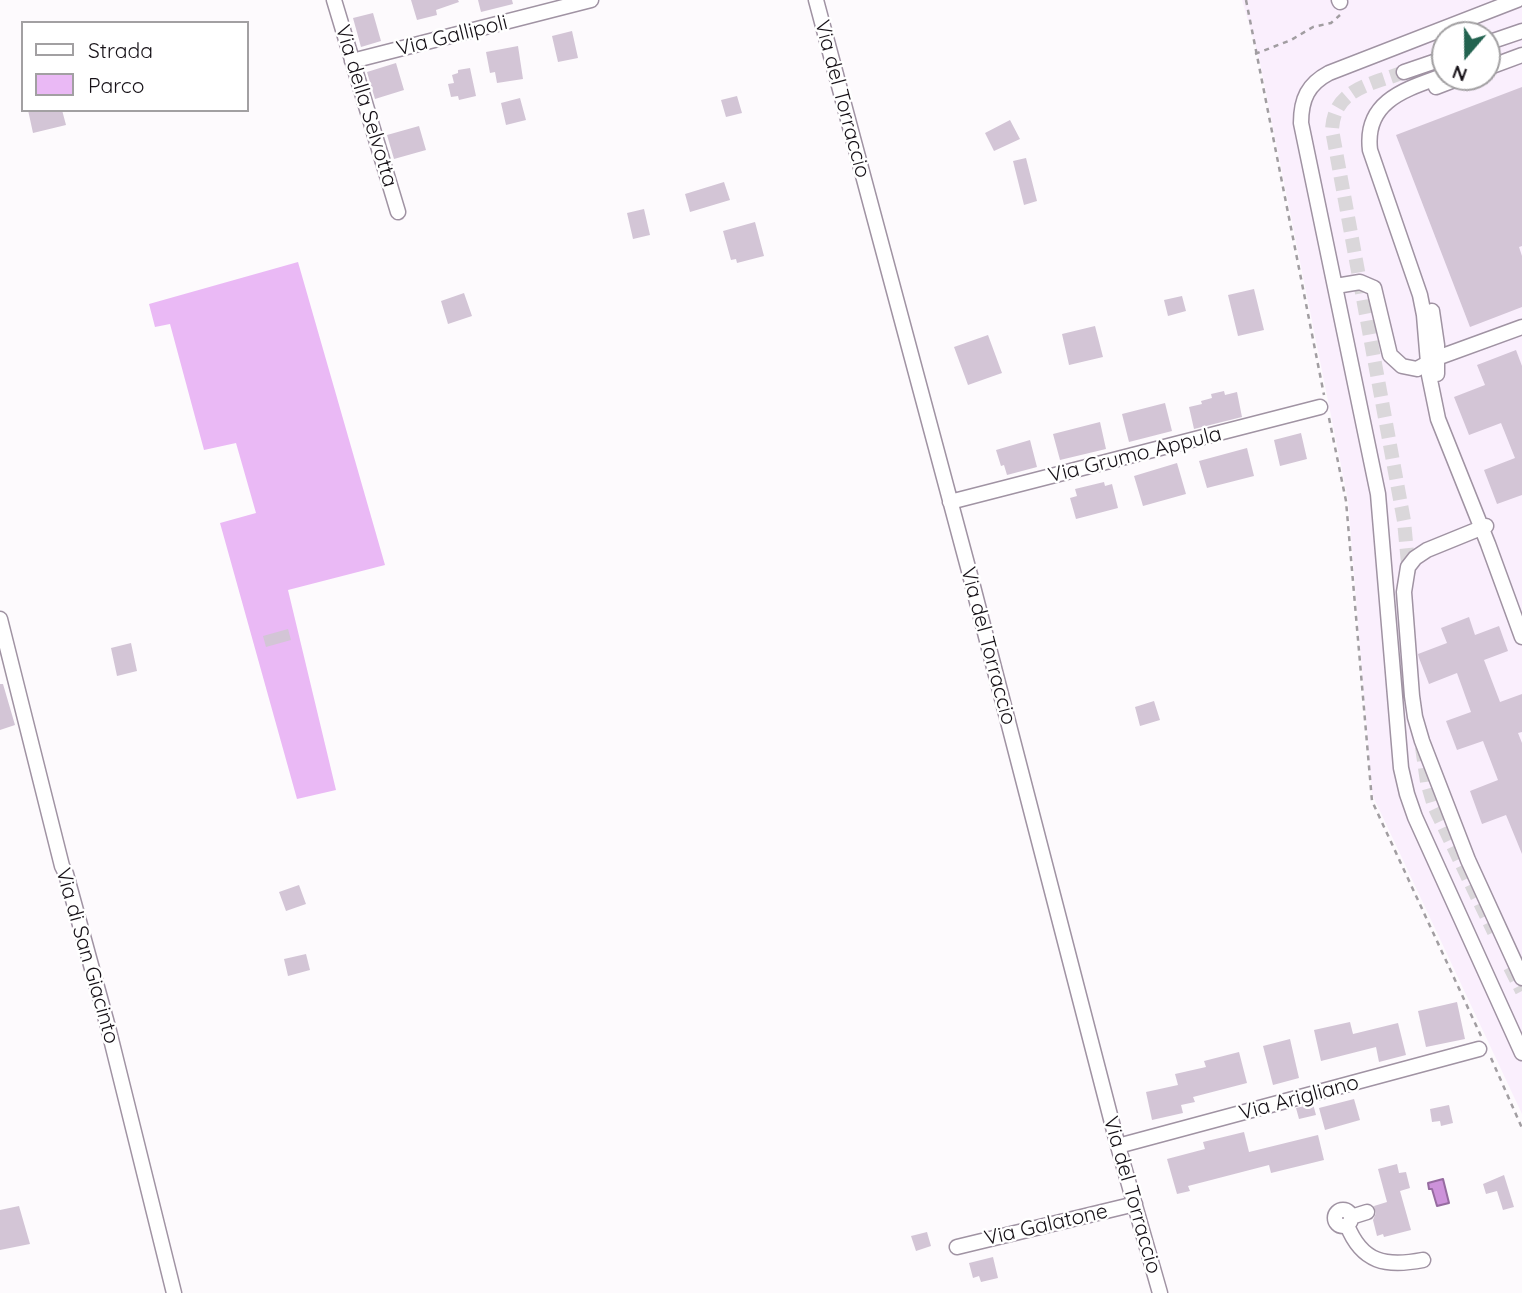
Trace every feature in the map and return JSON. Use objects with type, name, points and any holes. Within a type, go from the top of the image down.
[{"type":"street","name":"Via della Selvotta","points":[[334,0],[398,212]]},
{"type":"street","name":"Via Gallipoli","points":[[352,61],[592,0]]},
{"type":"street","name":"Via del Torraccio","points":[[816,0],[1118,1146],[1160,1293]]},
{"type":"street","points":[[1517,0],[1341,67],[1318,79],[1308,90],[1302,106],[1301,129],[1378,494],[1401,768],[1405,787],[1415,817],[1522,1053]]},
{"type":"street","points":[[1501,38],[1522,31]]},
{"type":"street","points":[[1501,55],[1522,47]]},
{"type":"street","points":[[1501,63],[1522,55]]},
{"type":"street","points":[[1404,72],[1431,63]]},
{"type":"street","points":[[1431,80],[1389,100],[1374,118],[1369,138],[1372,162],[1420,295],[1433,361]]},
{"type":"street","points":[[1431,90],[1392,107],[1383,118],[1377,138],[1379,159],[1414,253],[1436,330],[1433,398],[1440,425],[1522,623]]},
{"type":"street","points":[[1336,286],[1360,282],[1372,286],[1377,293],[1391,358],[1409,369],[1418,369],[1522,327]]},
{"type":"street","name":"Via Grumo Appula","points":[[950,502],[1320,407]]},
{"type":"street","points":[[1485,530],[1522,637]]},
{"type":"street","points":[[1485,530],[1432,552],[1413,569],[1410,585],[1416,692],[1423,728],[1466,841],[1522,966]]},
{"type":"street","points":[[1485,530],[1427,550],[1408,567],[1404,592],[1412,696],[1422,741],[1468,860],[1522,978]]},
{"type":"street","name":"Via di San Giacinto","points":[[0,619],[62,866],[108,1027],[174,1293]]},
{"type":"street","name":"Via Arigliano","points":[[1118,1146],[1479,1049]]},
{"type":"street","name":"Via Galatone","points":[[957,1247],[1135,1204]]},
{"type":"street","points":[[1367,1212],[1349,1221],[1353,1240],[1369,1256],[1394,1264],[1423,1260]]},
{"type":"path","points":[[1246,0],[1346,501],[1372,801],[1522,1128]]},
{"type":"path","points":[[1255,54],[1291,40],[1313,27],[1336,20],[1342,10],[1339,1]]},
{"type":"shaded area","points":[[1242,0],[1522,0],[1522,1114],[1372,794],[1348,500],[1259,58]]},
{"type":"shaded area","points":[[1443,1179],[1449,1203],[1437,1206],[1428,1183]]},
{"type":"green space","points":[[298,262],[385,565],[288,590],[336,790],[297,799],[220,523],[256,513],[236,443],[204,450],[170,324],[155,327],[149,304]]},
{"type":"building","points":[[411,0],[459,2],[436,10],[437,15],[417,20]]},
{"type":"building","points":[[478,0],[512,0],[513,4],[481,12]]},
{"type":"building","points":[[373,13],[381,41],[361,47],[353,18]]},
{"type":"building","points":[[572,31],[578,58],[558,62],[552,36]]},
{"type":"building","points":[[518,46],[523,79],[497,83],[495,72],[490,73],[486,52]]},
{"type":"building","points":[[396,63],[404,90],[375,99],[367,72]]},
{"type":"building","points":[[470,68],[476,96],[459,100],[458,96],[451,97],[448,84],[454,83],[452,75],[458,73],[458,70]]},
{"type":"building","points":[[1522,87],[1522,246],[1519,247],[1522,256],[1522,307],[1470,327],[1396,135]]},
{"type":"building","points":[[737,96],[742,113],[726,117],[721,100]]},
{"type":"building","points":[[520,98],[526,120],[506,125],[501,103]]},
{"type":"building","points":[[28,112],[63,112],[66,125],[33,133]]},
{"type":"building","points":[[1010,120],[1020,139],[994,151],[985,133]]},
{"type":"building","points":[[419,126],[426,150],[394,159],[387,135]]},
{"type":"building","points":[[1026,158],[1037,201],[1024,205],[1013,161]]},
{"type":"building","points":[[724,182],[730,200],[690,212],[685,194]]},
{"type":"building","points":[[644,209],[650,235],[633,239],[627,213]]},
{"type":"building","points":[[755,222],[764,256],[737,263],[736,259],[731,260],[723,231]]},
{"type":"building","points":[[1254,289],[1264,330],[1238,336],[1228,295]]},
{"type":"building","points":[[464,293],[472,316],[448,324],[441,301]]},
{"type":"building","points":[[1182,296],[1186,311],[1168,316],[1164,300]]},
{"type":"building","points":[[1095,326],[1103,357],[1069,365],[1062,334]]},
{"type":"building","points":[[988,335],[1002,373],[968,385],[954,347]]},
{"type":"building","points":[[1516,350],[1522,366],[1522,495],[1497,504],[1484,470],[1515,458],[1501,423],[1469,435],[1454,397],[1485,385],[1477,365]]},
{"type":"building","points":[[1224,391],[1225,395],[1237,392],[1242,417],[1194,429],[1189,407],[1202,404],[1201,401],[1212,398],[1211,394]]},
{"type":"building","points":[[1165,403],[1172,431],[1129,442],[1122,414]]},
{"type":"building","points":[[1100,422],[1106,449],[1060,460],[1053,434]]},
{"type":"building","points":[[1301,433],[1307,459],[1280,466],[1274,440]]},
{"type":"building","points":[[1030,440],[1037,467],[1007,475],[996,450]]},
{"type":"building","points":[[1247,448],[1254,476],[1207,488],[1199,461]]},
{"type":"building","points":[[1177,463],[1186,494],[1143,506],[1134,476]]},
{"type":"building","points":[[1104,482],[1105,486],[1112,484],[1118,508],[1076,519],[1070,498],[1077,496],[1075,489]]},
{"type":"building","points":[[1469,617],[1475,635],[1499,626],[1508,651],[1484,660],[1500,702],[1522,694],[1522,732],[1518,733],[1522,743],[1522,854],[1506,815],[1482,824],[1470,791],[1498,780],[1483,741],[1457,750],[1446,721],[1471,712],[1457,673],[1429,684],[1418,654],[1447,643],[1441,628]]},
{"type":"building","points":[[288,629],[291,640],[266,647],[263,636]]},
{"type":"building","points":[[131,643],[137,671],[117,676],[111,648]]},
{"type":"building","points":[[0,684],[3,684],[15,725],[0,730]]},
{"type":"building","points":[[1154,701],[1160,720],[1140,726],[1135,707]]},
{"type":"building","points":[[299,885],[306,904],[286,911],[279,892]]},
{"type":"building","points":[[306,954],[310,970],[288,976],[284,959]]},
{"type":"building","points":[[1457,1002],[1465,1039],[1426,1047],[1418,1011]]},
{"type":"building","points":[[1350,1022],[1353,1034],[1398,1023],[1406,1055],[1379,1062],[1376,1047],[1321,1061],[1314,1030]]},
{"type":"building","points":[[1290,1039],[1299,1078],[1273,1085],[1263,1046]]},
{"type":"building","points":[[1239,1052],[1247,1083],[1193,1097],[1195,1102],[1181,1105],[1183,1113],[1152,1120],[1146,1092],[1178,1085],[1175,1074],[1206,1067],[1204,1061]]},
{"type":"building","points":[[1354,1099],[1360,1120],[1325,1130],[1319,1108]]},
{"type":"building","points":[[1313,1104],[1316,1115],[1299,1119],[1296,1108]]},
{"type":"building","points":[[1449,1105],[1453,1123],[1441,1126],[1440,1121],[1432,1122],[1430,1109]]},
{"type":"building","points":[[1244,1132],[1249,1152],[1318,1135],[1324,1160],[1271,1173],[1269,1165],[1188,1186],[1190,1191],[1177,1194],[1167,1159],[1205,1149],[1203,1142]]},
{"type":"building","points":[[1397,1164],[1399,1173],[1406,1172],[1410,1188],[1400,1191],[1411,1230],[1384,1237],[1383,1234],[1377,1236],[1373,1220],[1376,1213],[1374,1206],[1387,1202],[1378,1169]]},
{"type":"building","points":[[1504,1175],[1514,1207],[1503,1210],[1497,1191],[1486,1194],[1483,1184]]},
{"type":"building","points":[[19,1206],[30,1244],[0,1250],[0,1210]]},
{"type":"building","points":[[927,1232],[931,1246],[916,1251],[911,1236]]},
{"type":"building","points":[[993,1257],[998,1278],[981,1282],[979,1276],[973,1278],[969,1263]]},
{"type":"tunnel","points":[[1404,72],[1367,85],[1347,97],[1339,105],[1332,130],[1404,521],[1409,574]]},
{"type":"tunnel","points":[[1422,747],[1434,806],[1494,932]]},
{"type":"tunnel","points":[[1510,967],[1522,991]]}]
